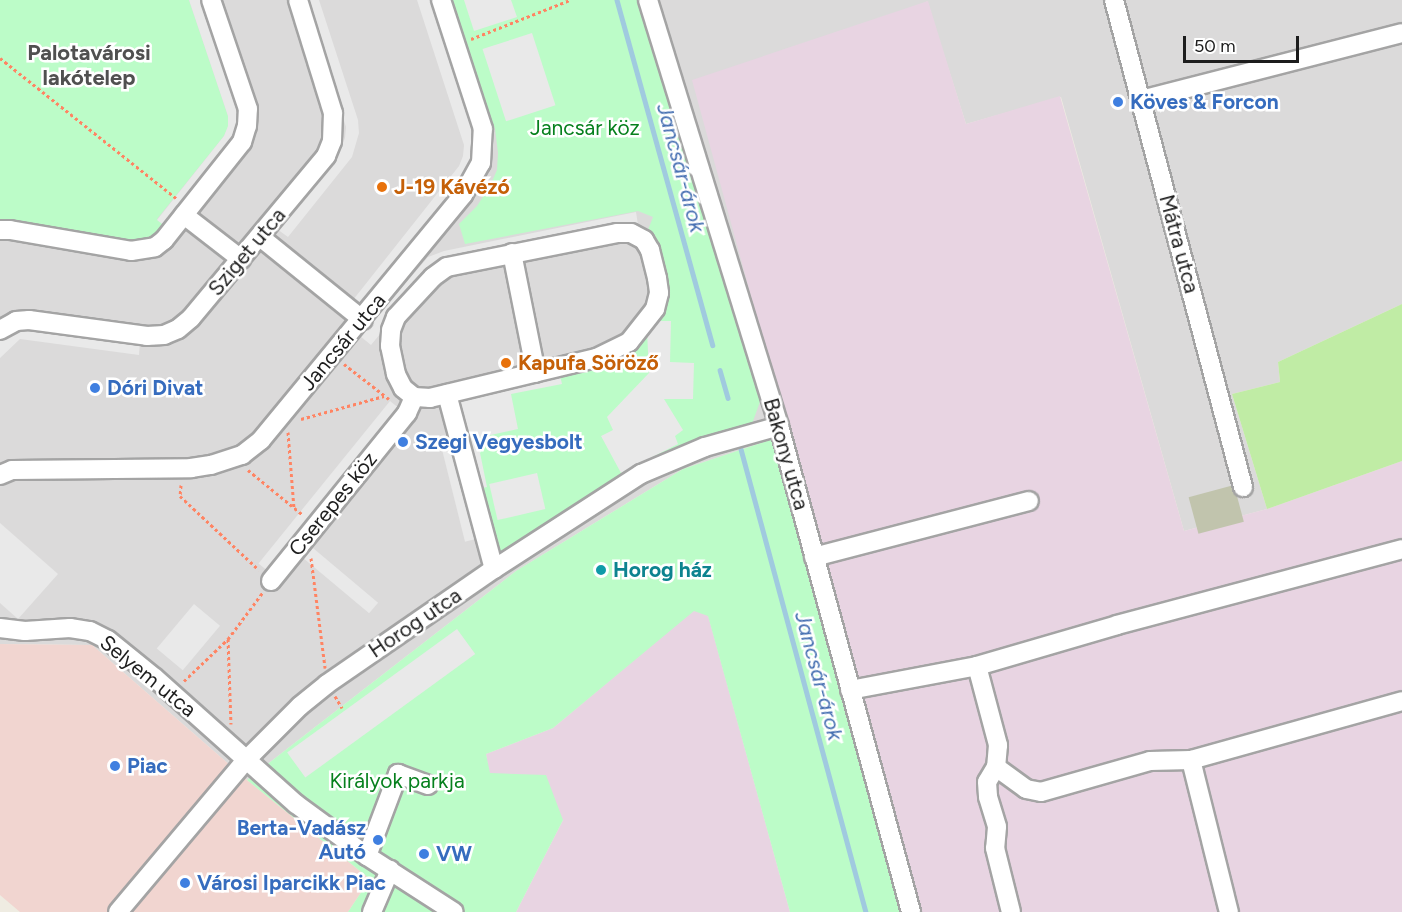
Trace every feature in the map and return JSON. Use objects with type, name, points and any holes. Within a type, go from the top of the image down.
[{"type":"street","points":[[0,230],[131,251],[143,251],[155,247],[164,240],[242,142],[248,126],[248,109],[211,0]]},
{"type":"street","name":"Sziget utca","points":[[0,330],[16,321],[29,320],[147,336],[164,335],[178,329],[191,318],[326,156],[334,127],[333,113],[298,0]]},
{"type":"street","name":"Jancsár utca","points":[[0,475],[12,470],[191,468],[211,465],[242,455],[261,440],[363,320],[463,195],[481,163],[483,129],[441,0]]},
{"type":"street","name":"Bakony utca","points":[[648,0],[779,426],[911,912]]},
{"type":"street","name":"Mátra utca","points":[[1114,0],[1243,487]]},
{"type":"street","points":[[1141,100],[1402,33]]},
{"type":"street","points":[[186,212],[241,259]]},
{"type":"street","points":[[631,233],[644,240],[650,250],[659,293],[655,309],[629,342],[596,358],[536,372],[410,405],[396,374],[390,346],[391,330],[396,317],[433,278],[447,267],[597,236],[631,233]]},
{"type":"street","points":[[260,237],[363,320]]},
{"type":"street","points":[[512,253],[536,372]]},
{"type":"street","points":[[447,394],[494,569]]},
{"type":"street","name":"Cserepes köz","points":[[271,581],[410,405]]},
{"type":"street","name":"Horog utca","points":[[118,912],[246,760],[300,706],[327,684],[494,569],[641,474],[705,447],[750,432],[779,426]]},
{"type":"street","points":[[814,557],[1029,501]]},
{"type":"street","points":[[850,690],[977,666],[1118,625],[1402,549]]},
{"type":"street","name":"Selyem utca","points":[[0,628],[25,631],[70,628],[90,631],[108,640],[172,693],[296,804],[367,856],[454,912]]},
{"type":"street","points":[[977,666],[998,745],[996,766],[987,782],[988,796],[997,827],[995,848],[1011,912]]},
{"type":"street","points":[[996,766],[1026,789],[1041,792],[1150,761],[1191,760],[1402,701]]},
{"type":"street","points":[[1191,760],[1229,912]]},
{"type":"street","points":[[367,856],[398,774],[428,785]]},
{"type":"street","points":[[372,912],[390,870]]},
{"type":"path","points":[[456,45],[570,0]]},
{"type":"path","points":[[0,58],[186,212]]},
{"type":"path","points":[[339,360],[385,396],[410,405]]},
{"type":"path","points":[[298,419],[385,396]]},
{"type":"path","points":[[287,422],[294,508]]},
{"type":"path","points":[[242,465],[294,508],[312,531],[327,684],[342,708]]},
{"type":"path","points":[[172,693],[228,639],[271,581],[180,496],[181,477]]},
{"type":"path","points":[[220,736],[232,723],[228,639]]},
{"type":"shaded area","points":[[0,0],[1402,0],[1402,304],[1278,362],[1280,382],[1232,394],[1267,509],[1184,531],[1061,97],[966,124],[927,1],[788,434],[683,469],[516,571],[247,780],[92,645],[0,644]]},
{"type":"shaded area","points":[[189,0],[205,0],[241,108],[240,132],[171,231],[157,220],[224,136],[228,126],[228,116]]},
{"type":"shaded area","points":[[305,0],[319,0],[358,120],[359,133],[352,157],[288,237],[277,229],[341,148],[346,127]]},
{"type":"shaded area","points":[[417,0],[432,0],[476,137],[471,174],[364,308],[353,300],[459,166],[463,156],[464,145]]},
{"type":"shaded area","points":[[464,0],[511,0],[517,17],[474,31]]},
{"type":"shaded area","points":[[928,1],[966,124],[1060,96],[1184,531],[1267,509],[1402,461],[1402,912],[919,912],[692,80]]},
{"type":"shaded area","points":[[532,33],[555,105],[506,121],[483,49]]},
{"type":"shaded area","points":[[636,212],[638,225],[446,263],[427,277],[371,345],[360,336],[428,257],[444,251]]},
{"type":"shaded area","points":[[656,321],[671,321],[670,362],[694,363],[693,399],[664,399],[683,430],[675,436],[678,444],[621,473],[601,436],[613,430],[607,417],[649,373],[647,331]]},
{"type":"shaded area","points":[[20,326],[140,342],[139,355],[20,339],[0,358],[0,337]]},
{"type":"shaded area","points":[[559,371],[562,384],[511,394],[518,429],[477,438],[487,487],[473,490],[453,393]]},
{"type":"shaded area","points":[[390,401],[401,410],[269,572],[258,563]]},
{"type":"shaded area","points":[[451,440],[476,539],[465,542],[440,443]]},
{"type":"shaded area","points":[[537,473],[545,509],[498,520],[489,484]]},
{"type":"shaded area","points":[[1234,485],[1244,522],[1198,534],[1189,497]]},
{"type":"shaded area","points":[[0,523],[58,574],[18,619],[0,603]]},
{"type":"shaded area","points":[[313,548],[378,603],[369,613],[304,559]]},
{"type":"shaded area","points":[[194,604],[220,626],[183,670],[157,648]]},
{"type":"shaded area","points":[[694,610],[708,615],[790,912],[516,912],[563,820],[489,773],[486,754],[553,728]]},
{"type":"shaded area","points":[[457,629],[475,654],[305,778],[287,752]]},
{"type":"shaded area","name":"Piac","points":[[0,644],[92,645],[247,780],[370,879],[348,912],[20,912],[0,895]]},
{"type":"green space","points":[[0,0],[189,0],[228,116],[228,127],[224,136],[157,219],[171,231],[155,247],[0,230]]},
{"type":"green space","name":"Jancsár köz","points":[[450,0],[640,0],[761,399],[749,432],[705,447],[494,569],[447,394],[596,358],[655,308],[644,240],[653,217],[638,211],[465,244],[459,224],[477,206],[490,186],[497,170],[498,153],[495,129]]},
{"type":"green space","points":[[1402,304],[1402,461],[1267,509],[1232,394],[1280,382],[1278,362]]},
{"type":"green space","name":"Királyok parkja","points":[[788,434],[919,912],[790,912],[708,616],[694,611],[553,728],[486,754],[490,773],[546,775],[563,820],[516,912],[348,912],[370,879],[247,780],[516,571],[683,469]]},
{"type":"waterway","name":"Jancsár-árok","points":[[617,0],[713,345]]},
{"type":"waterway","name":"Jancsár-árok","points":[[720,370],[728,398]]},
{"type":"waterway","name":"Jancsár-árok","points":[[741,449],[866,912]]},
{"type":"place","name":"Köves & Forcon","points":[[1118,102]]},
{"type":"place","name":"J-19 Kávézó","points":[[382,187]]},
{"type":"place","name":"Kapufa Söröző","points":[[506,363]]},
{"type":"place","name":"Dóri Divat","points":[[95,388]]},
{"type":"place","name":"Szegi Vegyesbolt","points":[[403,442]]},
{"type":"place","name":"Horog ház","points":[[601,570]]},
{"type":"place","name":"Piac","points":[[115,766]]},
{"type":"place","name":"Berta-Vadász Autó","points":[[378,840]]},
{"type":"place","name":"VW","points":[[424,854]]},
{"type":"place","name":"Városi Iparcikk Piac","points":[[185,883]]},
{"type":"district","name":"Palotavárosi lakótelep","points":[[89,64]]}]
